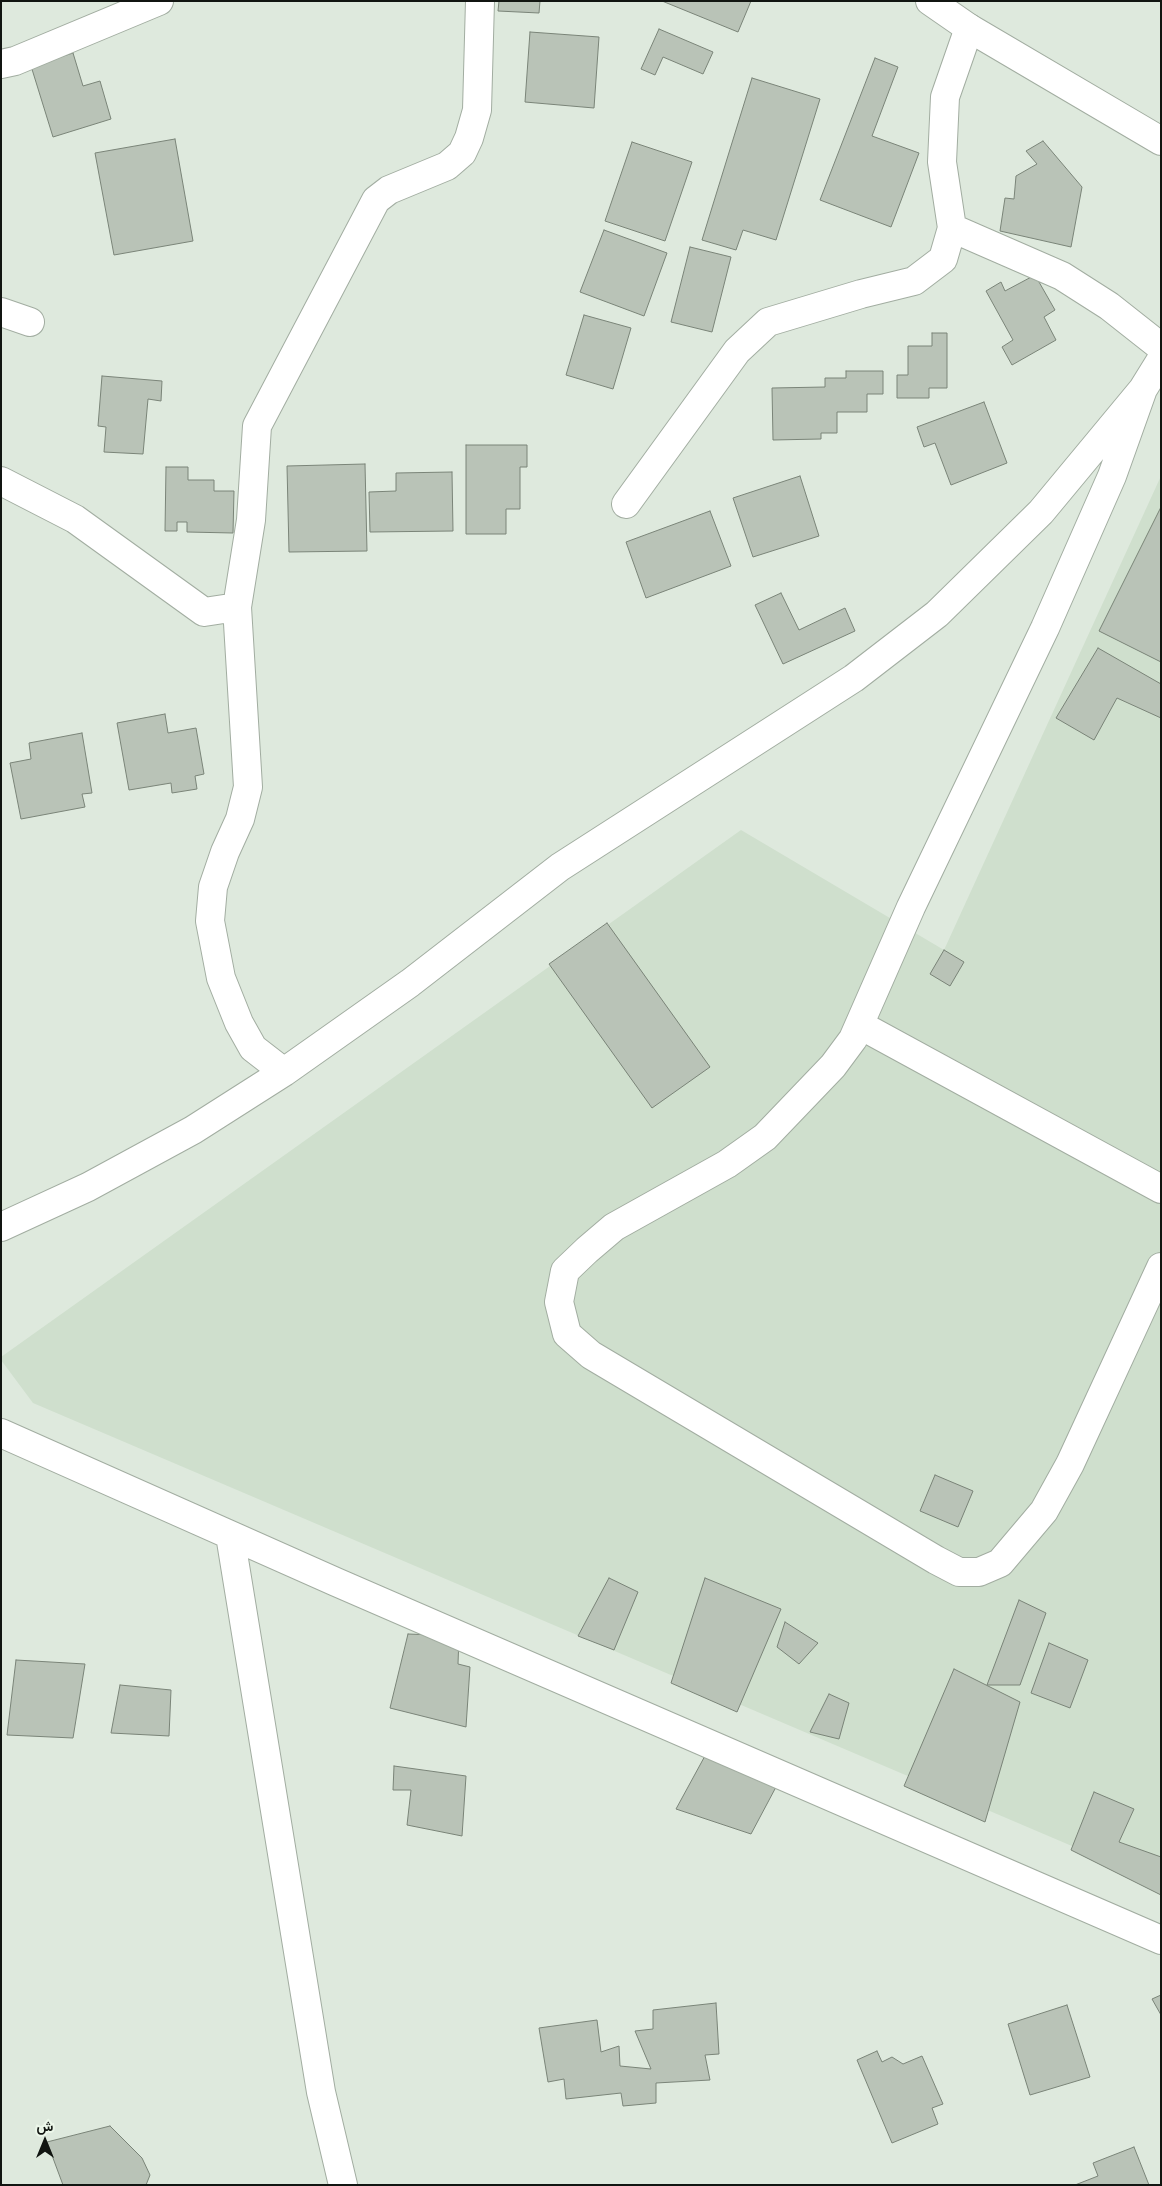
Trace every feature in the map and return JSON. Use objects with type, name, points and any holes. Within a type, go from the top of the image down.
[{"type":"street","points":[[1,64],[15,61],[158,1]]},
{"type":"street","points":[[284,1072],[253,1048],[239,1023],[220,978],[210,921],[213,887],[225,852],[240,819],[248,787],[237,607],[250,529],[257,426],[376,200],[389,190],[446,166],[462,154],[477,110],[480,1]]},
{"type":"street","points":[[930,1],[970,28],[1161,140]]},
{"type":"street","points":[[626,504],[737,351],[768,322],[861,294],[914,281],[944,259],[952,228],[942,162],[945,97],[970,28]]},
{"type":"street","points":[[952,228],[1062,276],[1109,306],[1161,347]]},
{"type":"street","points":[[1,312],[30,322]]},
{"type":"street","points":[[1,1227],[88,1187],[193,1130],[284,1072],[410,983],[560,867],[854,678],[937,614],[1041,512],[1142,389],[1161,360]]},
{"type":"street","points":[[1142,389],[1112,476],[1056,603],[911,906],[853,1039],[833,1066],[765,1137],[727,1164],[614,1227],[565,1271],[559,1302],[567,1334],[591,1355],[936,1560],[959,1572],[979,1572],[1000,1563],[1044,1511],[1070,1464],[1161,1267]]},
{"type":"street","points":[[1,481],[75,519],[204,612],[237,607]]},
{"type":"street","points":[[860,1025],[1161,1189]]},
{"type":"street","points":[[1,1433],[230,1535],[1161,1940]]},
{"type":"street","points":[[230,1535],[321,2092],[343,2185]]},
{"type":"shaded area","points":[[1161,476],[1161,1884],[33,1403],[1,1360],[1,1357],[741,830],[944,950]]},
{"type":"building","points":[[499,1],[540,1],[539,13],[498,11]]},
{"type":"building","points":[[662,1],[751,1],[738,32]]},
{"type":"building","points":[[659,29],[713,52],[703,74],[663,57],[655,75],[641,69]]},
{"type":"building","points":[[530,32],[599,37],[594,108],[525,102]]},
{"type":"building","points":[[73,53],[83,86],[100,81],[111,119],[53,137],[31,66]]},
{"type":"building","points":[[875,58],[898,67],[872,136],[919,153],[891,227],[820,200]]},
{"type":"building","points":[[752,78],[820,99],[776,240],[743,230],[736,250],[702,240]]},
{"type":"building","points":[[175,139],[193,241],[114,255],[95,153]]},
{"type":"building","points":[[1043,141],[1082,187],[1071,247],[1000,231],[1005,198],[1014,199],[1016,176],[1037,164],[1026,151]]},
{"type":"building","points":[[632,142],[692,162],[665,241],[605,221]]},
{"type":"building","points":[[604,230],[667,253],[644,316],[580,292]]},
{"type":"building","points":[[690,247],[731,257],[712,332],[671,322]]},
{"type":"building","points":[[1035,275],[1055,310],[1044,317],[1056,340],[1012,365],[1002,347],[1013,340],[986,291],[1001,282],[1005,291]]},
{"type":"building","points":[[584,315],[631,328],[613,389],[566,375]]},
{"type":"building","points":[[932,333],[947,333],[947,388],[929,388],[929,398],[897,398],[897,375],[908,375],[908,346],[932,346]]},
{"type":"building","points":[[846,371],[883,371],[883,394],[867,394],[867,412],[837,412],[837,433],[821,433],[821,439],[773,440],[772,388],[825,387],[825,378],[846,378]]},
{"type":"building","points":[[102,376],[162,381],[161,401],[148,399],[143,454],[104,452],[106,427],[98,426]]},
{"type":"building","points":[[984,402],[1007,463],[951,485],[935,443],[924,447],[917,427]]},
{"type":"building","points":[[466,445],[527,445],[527,467],[520,467],[520,509],[506,509],[506,534],[466,534]]},
{"type":"building","points":[[365,464],[367,551],[289,552],[287,466]]},
{"type":"building","points":[[166,467],[188,467],[188,480],[214,480],[214,491],[234,491],[233,533],[187,532],[187,522],[177,522],[177,531],[165,531]]},
{"type":"building","points":[[452,472],[453,531],[370,532],[369,492],[396,491],[396,473]]},
{"type":"building","points":[[800,476],[819,536],[753,557],[733,498]]},
{"type":"building","points":[[1161,507],[1161,662],[1099,631]]},
{"type":"building","points":[[710,511],[731,566],[646,598],[626,542]]},
{"type":"building","points":[[781,593],[799,630],[845,608],[855,631],[783,664],[755,605]]},
{"type":"building","points":[[1098,648],[1161,684],[1161,718],[1117,698],[1094,740],[1056,718]]},
{"type":"building","points":[[165,714],[168,733],[196,728],[204,774],[195,776],[197,789],[172,793],[171,783],[129,790],[117,723]]},
{"type":"building","points":[[82,733],[92,793],[82,794],[85,807],[21,819],[10,763],[31,759],[29,743]]},
{"type":"building","points":[[607,923],[710,1067],[652,1108],[549,964]]},
{"type":"building","points":[[944,950],[964,962],[950,986],[930,974]]},
{"type":"building","points":[[935,1475],[973,1491],[958,1527],[920,1511]]},
{"type":"building","points":[[609,1578],[638,1592],[614,1650],[578,1636]]},
{"type":"building","points":[[705,1578],[781,1609],[737,1712],[671,1683]]},
{"type":"building","points":[[1019,1600],[1046,1613],[1020,1685],[987,1685]]},
{"type":"building","points":[[785,1622],[818,1643],[799,1664],[777,1647]]},
{"type":"building","points":[[408,1634],[459,1636],[458,1664],[470,1667],[466,1727],[390,1708]]},
{"type":"building","points":[[1049,1643],[1088,1660],[1070,1708],[1031,1693]]},
{"type":"building","points":[[16,1660],[85,1664],[73,1738],[7,1735]]},
{"type":"building","points":[[954,1669],[1020,1702],[985,1822],[904,1786]]},
{"type":"building","points":[[120,1685],[171,1690],[169,1736],[111,1733]]},
{"type":"building","points":[[829,1694],[849,1703],[839,1739],[810,1732]]},
{"type":"building","points":[[706,1754],[776,1787],[751,1834],[676,1809]]},
{"type":"building","points":[[394,1766],[466,1776],[462,1836],[407,1825],[411,1790],[393,1790]]},
{"type":"building","points":[[1094,1792],[1134,1809],[1119,1842],[1161,1857],[1161,1895],[1071,1850]]},
{"type":"building","points":[[1161,1995],[1161,2015],[1152,1999]]},
{"type":"building","points":[[716,2003],[719,2054],[705,2055],[710,2080],[656,2083],[656,2103],[623,2106],[621,2093],[566,2099],[564,2079],[548,2082],[539,2028],[597,2020],[601,2052],[619,2046],[620,2066],[651,2069],[635,2031],[653,2029],[653,2010]]},
{"type":"building","points":[[1067,2005],[1090,2077],[1030,2095],[1008,2024]]},
{"type":"building","points":[[877,2051],[882,2062],[892,2057],[903,2064],[922,2056],[943,2104],[932,2108],[938,2124],[892,2143],[857,2060]]},
{"type":"building","points":[[110,2126],[142,2158],[150,2175],[146,2185],[63,2185],[47,2142]]},
{"type":"building","points":[[1134,2147],[1149,2185],[1075,2185],[1098,2176],[1093,2163]]}]
